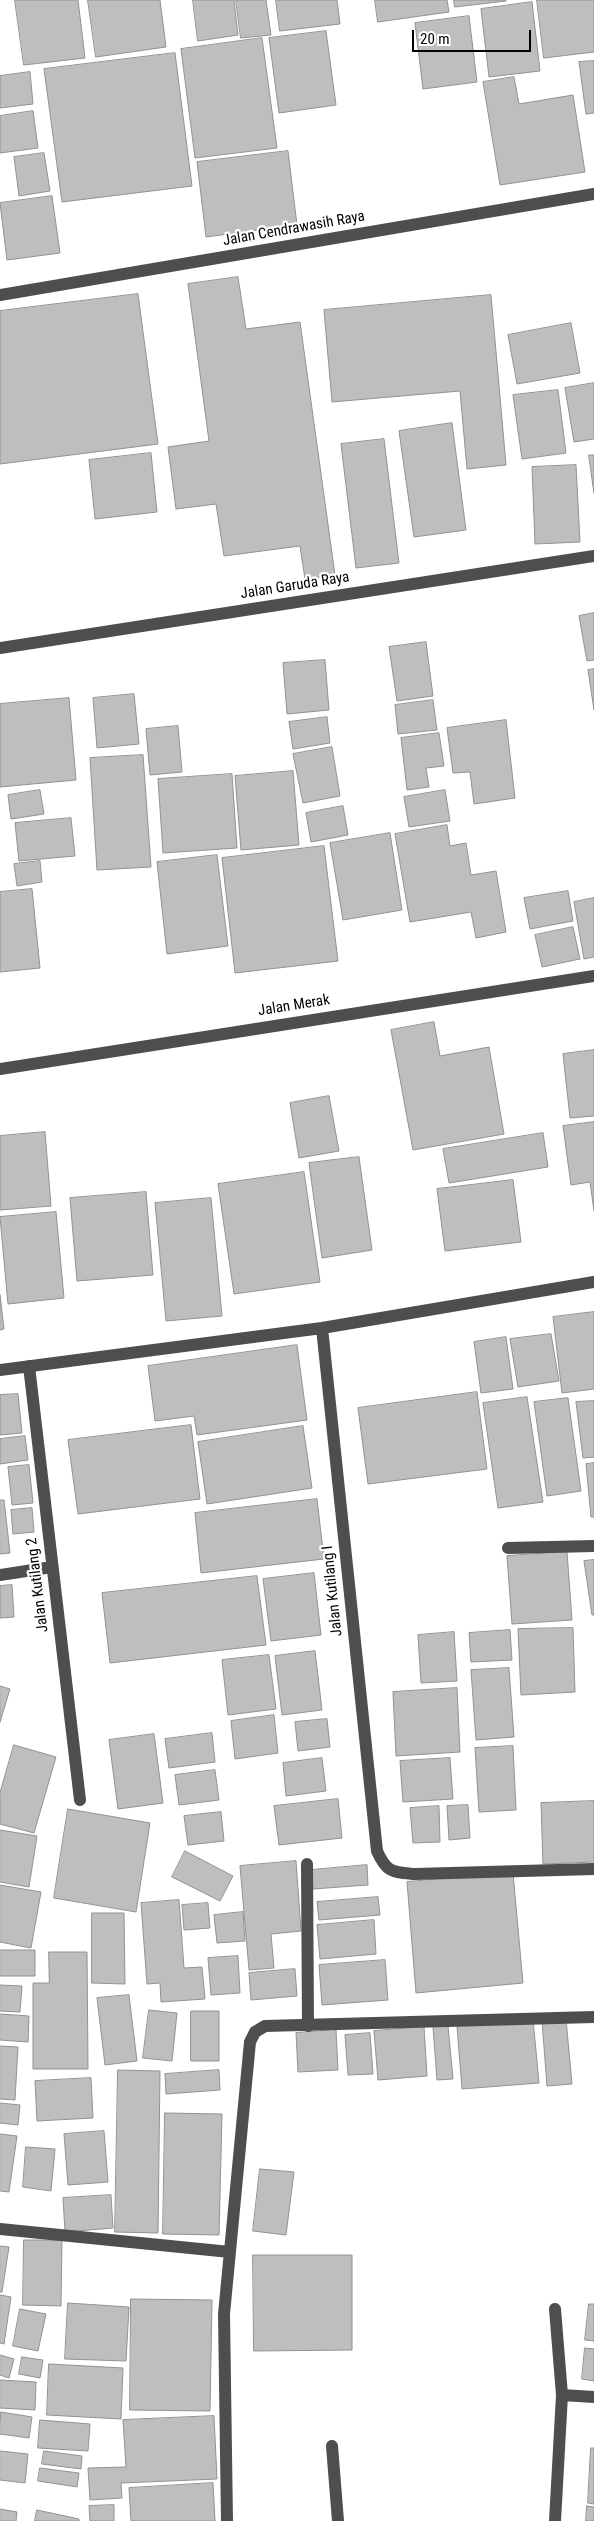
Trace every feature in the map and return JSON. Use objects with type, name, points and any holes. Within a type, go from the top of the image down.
[{"type":"street","name":"Jalan Cendrawasih Raya","points":[[0,295],[594,194]]},
{"type":"street","name":"Jalan Garuda Raya","points":[[0,648],[594,556]]},
{"type":"street","name":"Jalan Merak","points":[[0,1069],[594,976]]},
{"type":"street","points":[[0,1370],[322,1328],[594,1282]]},
{"type":"street","name":"Jalan Kutilang I","points":[[322,1328],[377,1851],[384,1865],[392,1872],[415,1874],[594,1869]]},
{"type":"street","name":"Jalan Kutilang 2","points":[[29,1366],[80,1800]]},
{"type":"street","points":[[508,1548],[594,1546]]},
{"type":"street","points":[[0,1575],[52,1567]]},
{"type":"street","points":[[307,1864],[308,2026]]},
{"type":"street","points":[[226,2521],[224,2314],[250,2042],[255,2032],[265,2026],[594,2017]]},
{"type":"street","points":[[0,2229],[230,2252]]},
{"type":"street","points":[[555,2309],[562,2395],[555,2521]]},
{"type":"street","points":[[562,2395],[594,2396]]},
{"type":"street","points":[[332,2446],[338,2521]]},
{"type":"building","points":[[15,0],[78,0],[85,58],[24,65]]},
{"type":"building","points":[[88,0],[160,0],[166,47],[96,57]]},
{"type":"building","points":[[193,0],[234,0],[238,35],[198,41]]},
{"type":"building","points":[[236,0],[266,0],[271,35],[241,38]]},
{"type":"building","points":[[276,0],[337,0],[340,24],[280,31]]},
{"type":"building","points":[[375,0],[447,0],[449,12],[378,22]]},
{"type":"building","points":[[454,0],[506,0],[506,1],[455,7]]},
{"type":"building","points":[[537,0],[594,0],[594,52],[544,58]]},
{"type":"building","points":[[532,2],[540,71],[489,77],[481,9]]},
{"type":"building","points":[[469,16],[477,82],[423,89],[415,23]]},
{"type":"building","points":[[326,31],[336,105],[279,113],[269,38]]},
{"type":"building","points":[[262,38],[277,148],[195,158],[181,49]]},
{"type":"building","points":[[175,53],[192,186],[62,202],[44,69]]},
{"type":"building","points":[[594,61],[594,113],[586,114],[579,62]]},
{"type":"building","points":[[30,72],[33,104],[0,108],[0,76]]},
{"type":"building","points":[[514,77],[519,104],[573,95],[585,172],[500,185],[483,82]]},
{"type":"building","points":[[33,111],[38,148],[0,153],[0,116]]},
{"type":"building","points":[[288,151],[297,225],[206,237],[197,162]]},
{"type":"building","points":[[44,153],[50,191],[19,196],[14,157]]},
{"type":"building","points":[[52,196],[60,253],[7,260],[0,203]]},
{"type":"building","points":[[238,277],[246,329],[300,322],[335,575],[305,579],[300,546],[224,556],[216,504],[176,509],[168,447],[209,441],[188,284]]},
{"type":"building","points":[[138,294],[158,444],[0,464],[0,311]]},
{"type":"building","points":[[491,295],[506,465],[467,469],[460,391],[332,402],[324,310]]},
{"type":"building","points":[[571,323],[580,373],[517,384],[508,335]]},
{"type":"building","points":[[594,383],[594,439],[574,442],[565,388]]},
{"type":"building","points":[[558,390],[566,453],[522,459],[513,395]]},
{"type":"building","points":[[452,423],[466,530],[414,537],[399,431]]},
{"type":"building","points":[[384,439],[399,563],[356,568],[341,444]]},
{"type":"building","points":[[151,453],[157,512],[95,519],[89,460]]},
{"type":"building","points":[[589,455],[594,455],[594,493]]},
{"type":"building","points":[[576,465],[580,542],[535,544],[532,467]]},
{"type":"building","points":[[594,613],[594,660],[587,661],[579,616]]},
{"type":"building","points":[[426,642],[433,696],[397,701],[389,647]]},
{"type":"building","points":[[325,660],[329,710],[287,714],[283,663]]},
{"type":"building","points":[[594,669],[594,710],[588,670]]},
{"type":"building","points":[[134,694],[139,744],[97,748],[93,698]]},
{"type":"building","points":[[69,698],[76,780],[0,787],[0,704]]},
{"type":"building","points":[[433,700],[437,730],[398,734],[395,705]]},
{"type":"building","points":[[327,717],[330,743],[293,749],[289,722]]},
{"type":"building","points":[[506,720],[515,798],[474,804],[470,772],[453,773],[447,728]]},
{"type":"building","points":[[178,726],[182,772],[150,775],[146,729]]},
{"type":"building","points":[[439,733],[444,766],[426,768],[429,787],[407,790],[401,738]]},
{"type":"building","points":[[332,747],[340,796],[303,803],[293,754]]},
{"type":"building","points":[[143,755],[151,867],[97,870],[90,758]]},
{"type":"building","points":[[293,771],[299,845],[241,850],[235,776]]},
{"type":"building","points":[[232,774],[237,848],[163,853],[158,779]]},
{"type":"building","points":[[40,790],[44,814],[11,819],[8,795]]},
{"type":"building","points":[[445,790],[450,821],[409,827],[404,797]]},
{"type":"building","points":[[343,806],[348,835],[311,842],[306,813]]},
{"type":"building","points":[[71,818],[75,856],[19,861],[15,823]]},
{"type":"building","points":[[447,825],[450,846],[466,843],[471,875],[496,871],[506,932],[476,938],[471,912],[410,922],[395,834]]},
{"type":"building","points":[[390,833],[402,910],[343,920],[330,843]]},
{"type":"building","points":[[324,846],[338,961],[235,973],[222,858]]},
{"type":"building","points":[[217,855],[228,946],[167,954],[157,862]]},
{"type":"building","points":[[40,861],[42,882],[17,886],[14,864]]},
{"type":"building","points":[[32,889],[40,968],[0,972],[0,892]]},
{"type":"building","points":[[568,891],[573,921],[530,929],[524,898]]},
{"type":"building","points":[[594,898],[594,957],[584,959],[574,902]]},
{"type":"building","points":[[573,927],[580,959],[542,967],[535,935]]},
{"type":"building","points":[[434,1022],[440,1056],[489,1047],[504,1134],[413,1150],[391,1030]]},
{"type":"building","points":[[594,1050],[594,1116],[570,1118],[563,1054]]},
{"type":"building","points":[[329,1096],[339,1151],[299,1158],[290,1103]]},
{"type":"building","points":[[594,1122],[594,1211],[590,1182],[571,1185],[563,1126]]},
{"type":"building","points":[[45,1132],[51,1206],[0,1210],[0,1136]]},
{"type":"building","points":[[543,1133],[548,1167],[449,1183],[443,1149]]},
{"type":"building","points":[[359,1157],[372,1250],[322,1258],[309,1163]]},
{"type":"building","points":[[304,1172],[320,1282],[234,1294],[218,1184]]},
{"type":"building","points":[[513,1180],[521,1242],[445,1251],[437,1189]]},
{"type":"building","points":[[146,1192],[153,1275],[77,1281],[70,1198]]},
{"type":"building","points":[[211,1198],[222,1316],[166,1321],[155,1203]]},
{"type":"building","points":[[56,1212],[64,1298],[8,1304],[0,1217]]},
{"type":"building","points":[[0,1295],[4,1329],[0,1330]]},
{"type":"building","points":[[594,1312],[594,1389],[562,1393],[553,1317]]},
{"type":"building","points":[[551,1334],[559,1381],[518,1387],[510,1339]]},
{"type":"building","points":[[506,1337],[513,1389],[481,1393],[474,1342]]},
{"type":"building","points":[[297,1345],[307,1420],[197,1435],[194,1416],[155,1421],[148,1366]]},
{"type":"building","points":[[477,1392],[487,1469],[368,1484],[358,1408]]},
{"type":"building","points":[[18,1394],[22,1433],[0,1435],[0,1395]]},
{"type":"building","points":[[527,1397],[543,1502],[498,1508],[483,1403]]},
{"type":"building","points":[[568,1398],[581,1491],[547,1496],[534,1402]]},
{"type":"building","points":[[594,1401],[594,1457],[583,1458],[576,1402]]},
{"type":"building","points":[[191,1425],[200,1499],[78,1514],[68,1440]]},
{"type":"building","points":[[303,1426],[312,1488],[207,1504],[198,1442]]},
{"type":"building","points":[[25,1436],[28,1460],[0,1464],[0,1439]]},
{"type":"building","points":[[594,1463],[594,1517],[591,1517],[586,1464]]},
{"type":"building","points":[[29,1465],[33,1503],[12,1505],[8,1467]]},
{"type":"building","points":[[317,1499],[324,1559],[201,1573],[195,1513]]},
{"type":"building","points":[[0,1500],[4,1500],[10,1553],[0,1554]]},
{"type":"building","points":[[32,1508],[34,1532],[13,1534],[11,1510]]},
{"type":"building","points":[[567,1552],[572,1620],[512,1624],[507,1556]]},
{"type":"building","points":[[594,1560],[594,1615],[592,1615],[584,1561]]},
{"type":"building","points":[[314,1573],[321,1635],[271,1641],[263,1579]]},
{"type":"building","points":[[257,1576],[266,1645],[110,1663],[102,1593]]},
{"type":"building","points":[[12,1585],[14,1617],[0,1618],[0,1586]]},
{"type":"building","points":[[573,1628],[575,1692],[521,1695],[518,1629]]},
{"type":"building","points":[[510,1630],[512,1660],[471,1662],[469,1633]]},
{"type":"building","points":[[454,1632],[457,1681],[421,1683],[418,1635]]},
{"type":"building","points":[[315,1651],[322,1710],[282,1715],[275,1656]]},
{"type":"building","points":[[269,1655],[276,1709],[228,1715],[222,1660]]},
{"type":"building","points":[[509,1668],[514,1737],[476,1740],[471,1670]]},
{"type":"building","points":[[0,1686],[10,1689],[0,1722]]},
{"type":"building","points":[[457,1688],[460,1752],[396,1756],[393,1692]]},
{"type":"building","points":[[274,1715],[278,1753],[235,1759],[231,1721]]},
{"type":"building","points":[[327,1719],[330,1747],[298,1751],[295,1722]]},
{"type":"building","points":[[212,1733],[215,1762],[169,1768],[165,1739]]},
{"type":"building","points":[[154,1734],[163,1803],[118,1809],[109,1740]]},
{"type":"building","points":[[14,1745],[56,1757],[34,1833],[0,1824],[0,1793]]},
{"type":"building","points":[[513,1746],[516,1810],[479,1812],[475,1748]]},
{"type":"building","points":[[322,1758],[326,1791],[286,1796],[283,1763]]},
{"type":"building","points":[[450,1758],[453,1799],[403,1802],[400,1761]]},
{"type":"building","points":[[215,1770],[219,1800],[179,1805],[175,1775]]},
{"type":"building","points":[[338,1799],[342,1838],[279,1845],[274,1806]]},
{"type":"building","points":[[594,1801],[594,1862],[543,1864],[541,1803]]},
{"type":"building","points":[[468,1805],[470,1838],[449,1840],[447,1806]]},
{"type":"building","points":[[439,1806],[440,1842],[413,1843],[410,1808]]},
{"type":"building","points":[[68,1809],[150,1823],[136,1912],[54,1898]]},
{"type":"building","points":[[221,1812],[224,1841],[188,1845],[184,1816]]},
{"type":"building","points":[[0,1830],[37,1836],[29,1887],[0,1882]]},
{"type":"building","points":[[185,1851],[233,1876],[220,1901],[172,1877]]},
{"type":"building","points":[[296,1861],[301,1931],[271,1934],[274,1968],[249,1970],[240,1866]]},
{"type":"building","points":[[367,1865],[368,1885],[313,1889],[311,1870]]},
{"type":"building","points":[[513,1873],[523,1983],[416,1993],[407,1882]]},
{"type":"building","points":[[0,1885],[41,1892],[31,1948],[0,1942]]},
{"type":"building","points":[[378,1897],[380,1915],[319,1920],[317,1902]]},
{"type":"building","points":[[179,1900],[184,1968],[202,1967],[205,1999],[161,2002],[160,1983],[147,1984],[141,1903]]},
{"type":"building","points":[[208,1903],[210,1928],[184,1930],[182,1905]]},
{"type":"building","points":[[243,1912],[245,1941],[217,1943],[214,1915]]},
{"type":"building","points":[[92,1913],[124,1913],[125,1984],[92,1983]]},
{"type":"building","points":[[374,1920],[376,1954],[320,1959],[317,1925]]},
{"type":"building","points":[[0,1950],[35,1950],[35,1976],[0,1976]]},
{"type":"building","points":[[49,1952],[87,1952],[88,2069],[33,2069],[33,1983],[49,1983]]},
{"type":"building","points":[[238,1956],[240,1993],[211,1995],[208,1958]]},
{"type":"building","points":[[385,1960],[388,2000],[322,2005],[319,1965]]},
{"type":"building","points":[[295,1969],[297,1996],[251,2000],[249,1973]]},
{"type":"building","points":[[0,1985],[22,1986],[20,2012],[0,2011]]},
{"type":"building","points":[[129,1995],[137,2061],[105,2065],[97,1998]]},
{"type":"building","points":[[149,2010],[177,2013],[172,2061],[143,2058]]},
{"type":"building","points":[[191,2011],[219,2011],[219,2061],[191,2061]]},
{"type":"building","points":[[0,2014],[29,2016],[28,2042],[0,2040]]},
{"type":"building","points":[[533,2019],[539,2083],[462,2089],[457,2026]]},
{"type":"building","points":[[566,2019],[572,2084],[547,2086],[542,2021]]},
{"type":"building","points":[[448,2026],[453,2079],[437,2080],[433,2027]]},
{"type":"building","points":[[424,2027],[427,2076],[378,2080],[374,2031]]},
{"type":"building","points":[[336,2030],[338,2070],[298,2072],[296,2033]]},
{"type":"building","points":[[370,2033],[373,2074],[348,2075],[345,2035]]},
{"type":"building","points":[[0,2046],[18,2047],[15,2100],[0,2099]]},
{"type":"building","points":[[118,2070],[160,2071],[158,2233],[115,2232]]},
{"type":"building","points":[[219,2070],[220,2090],[166,2094],[165,2074]]},
{"type":"building","points":[[91,2078],[93,2118],[37,2121],[35,2081]]},
{"type":"building","points":[[0,2103],[20,2105],[18,2125],[0,2123]]},
{"type":"building","points":[[165,2113],[222,2114],[219,2235],[163,2234]]},
{"type":"building","points":[[104,2131],[108,2182],[68,2185],[64,2134]]},
{"type":"building","points":[[0,2134],[17,2136],[9,2192],[0,2191]]},
{"type":"building","points":[[26,2147],[55,2149],[51,2191],[23,2187]]},
{"type":"building","points":[[260,2169],[294,2172],[286,2235],[253,2231]]},
{"type":"building","points":[[111,2195],[113,2228],[65,2232],[63,2198]]},
{"type":"building","points":[[24,2240],[62,2240],[61,2306],[23,2305]]},
{"type":"building","points":[[0,2246],[9,2247],[2,2292],[0,2292]]},
{"type":"building","points":[[253,2255],[352,2255],[352,2350],[254,2351]]},
{"type":"building","points":[[0,2295],[11,2297],[4,2344],[0,2343]]},
{"type":"building","points":[[131,2299],[212,2300],[210,2411],[130,2410]]},
{"type":"building","points":[[68,2303],[129,2307],[126,2361],[65,2359]]},
{"type":"building","points":[[589,2304],[594,2304],[594,2341],[585,2340]]},
{"type":"building","points":[[20,2309],[46,2314],[38,2351],[13,2346]]},
{"type":"building","points":[[585,2348],[594,2349],[594,2381],[582,2379]]},
{"type":"building","points":[[0,2355],[14,2359],[9,2378],[0,2375]]},
{"type":"building","points":[[22,2357],[43,2360],[40,2378],[19,2374]]},
{"type":"building","points":[[49,2364],[123,2368],[121,2419],[47,2415]]},
{"type":"building","points":[[0,2380],[36,2382],[35,2410],[0,2408]]},
{"type":"building","points":[[1,2412],[32,2417],[29,2438],[0,2434]]},
{"type":"building","points":[[214,2416],[217,2479],[121,2483],[122,2498],[90,2500],[88,2468],[126,2467],[123,2420]]},
{"type":"building","points":[[40,2420],[90,2424],[88,2451],[38,2448]]},
{"type":"building","points":[[591,2448],[594,2448],[594,2504],[588,2503]]},
{"type":"building","points":[[0,2451],[28,2454],[25,2483],[0,2480]]},
{"type":"building","points":[[44,2451],[82,2456],[81,2469],[42,2464]]},
{"type":"building","points":[[40,2468],[79,2473],[77,2487],[38,2481]]},
{"type":"building","points":[[213,2483],[215,2521],[131,2521],[129,2488]]},
{"type":"building","points":[[114,2505],[114,2521],[90,2521],[89,2506]]},
{"type":"building","points":[[587,2506],[594,2507],[594,2521],[586,2521]]},
{"type":"building","points":[[0,2509],[17,2512],[16,2521],[0,2521]]},
{"type":"building","points":[[37,2510],[79,2519],[79,2521],[35,2521]]}]
